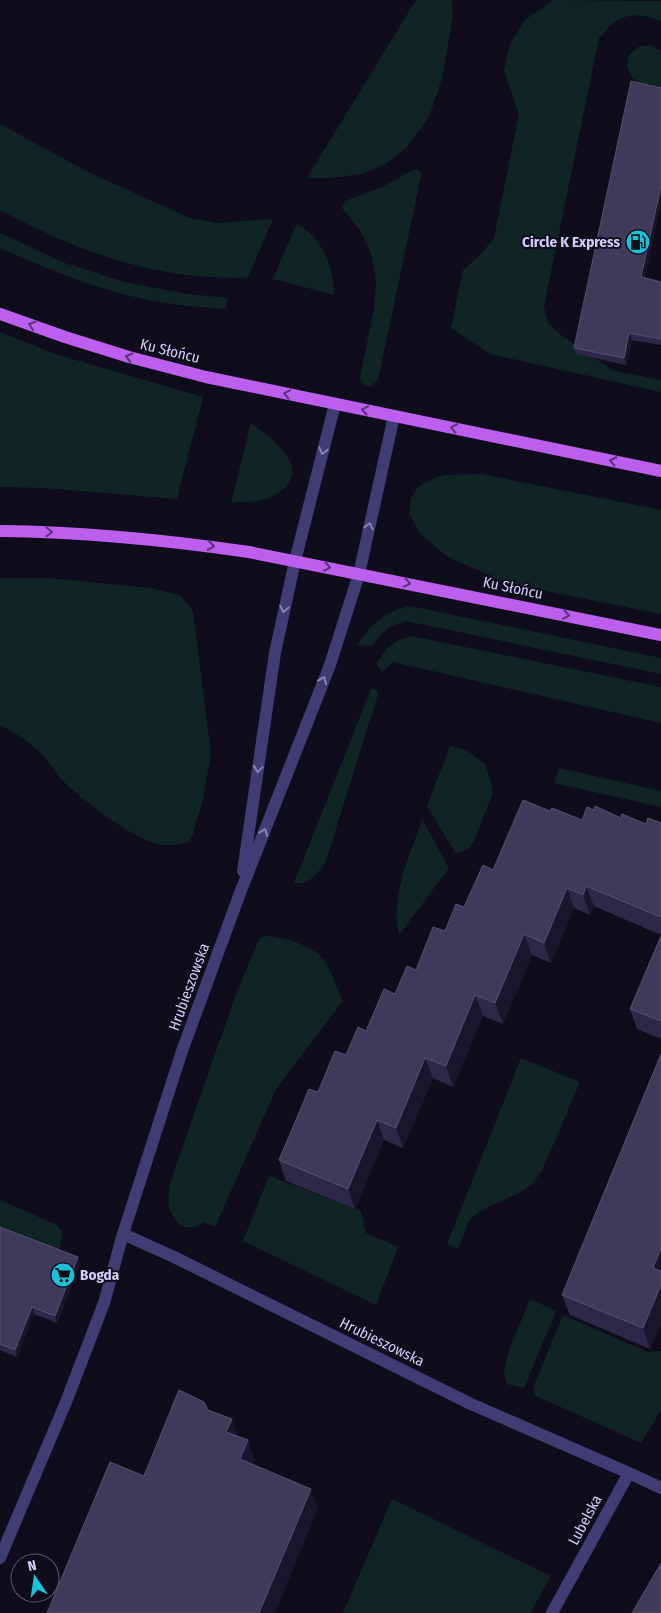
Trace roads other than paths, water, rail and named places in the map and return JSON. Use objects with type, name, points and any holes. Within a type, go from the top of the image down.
[{"type":"main road","name":"Ku Słońcu","points":[[0,314],[65,337],[167,367],[335,404],[661,470]]},
{"type":"main road","name":"Ku Słońcu","points":[[0,531],[60,532],[183,542],[249,552],[661,634]]},
{"type":"street","points":[[295,561],[335,404]]},
{"type":"street","points":[[359,574],[394,416]]},
{"type":"street","name":"Hrubieszowska","points":[[240,894],[275,653],[295,561]]},
{"type":"street","name":"Hrubieszowska","points":[[0,1558],[66,1402],[104,1303],[123,1234],[182,1051],[240,894],[330,665],[359,574]]},
{"type":"street","name":"Hrubieszowska","points":[[123,1234],[174,1257],[471,1404],[629,1473]]},
{"type":"street","points":[[629,1473],[661,1488]]},
{"type":"street","name":"Lubelska","points":[[552,1613],[629,1473]]},
{"type":"place","name":"Circle K Express","points":[[638,242]]},
{"type":"place","name":"Bogda","points":[[63,1275]]}]
